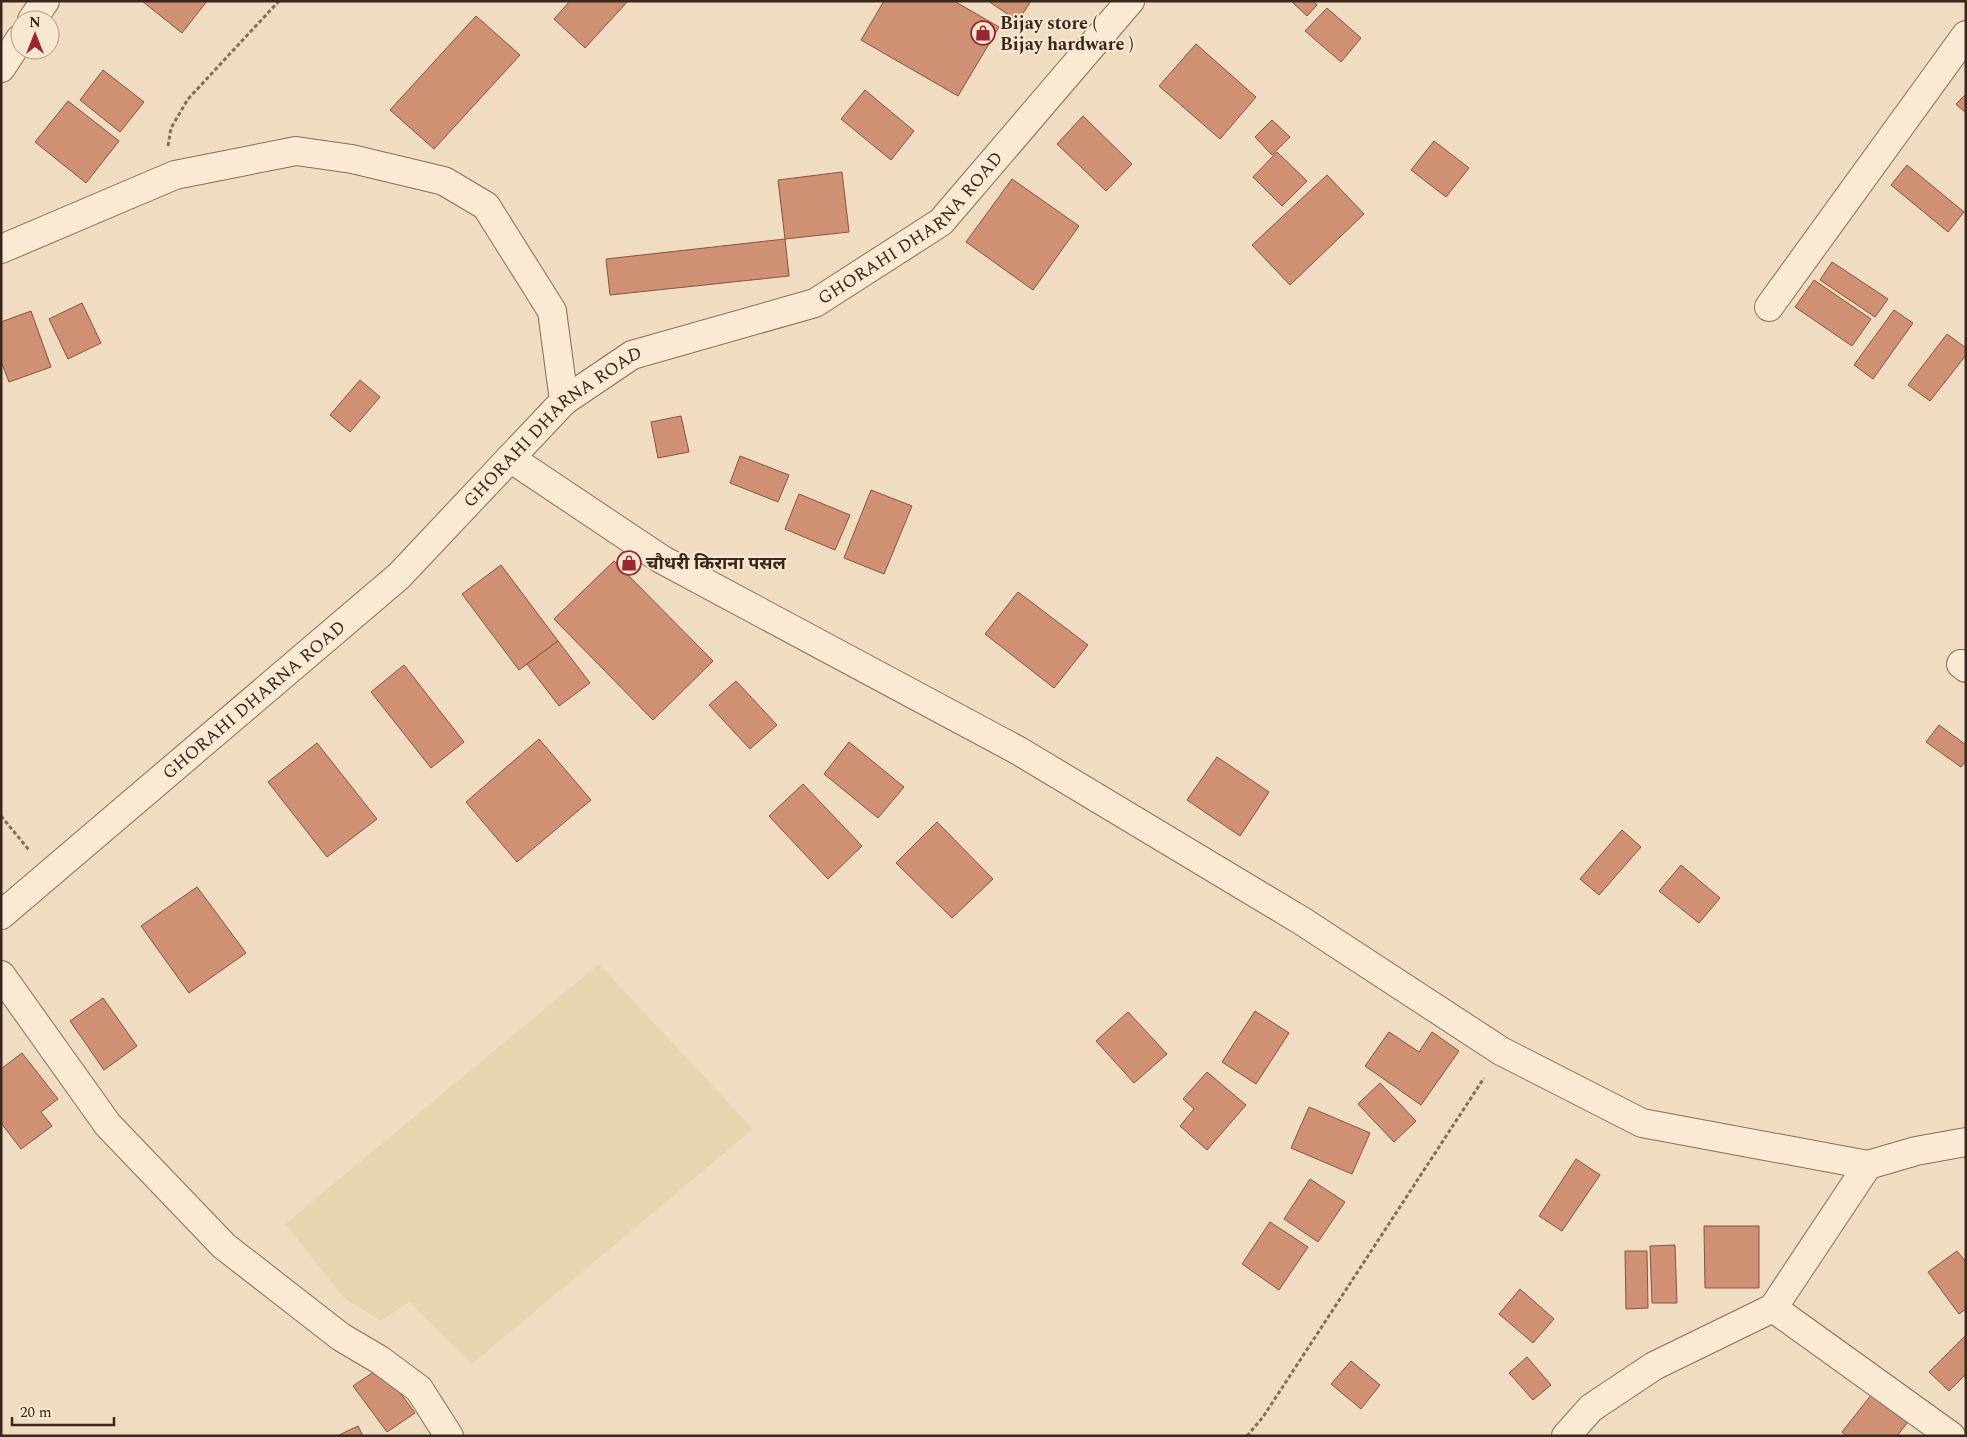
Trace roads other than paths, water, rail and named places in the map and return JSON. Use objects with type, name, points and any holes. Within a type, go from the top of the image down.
[{"type":"street","name":"GHORAHI DHARNA ROAD","points":[[1,916],[399,576],[564,401],[632,355],[815,303],[941,222],[1130,1]]},
{"type":"street","points":[[1769,307],[1966,35]]},
{"type":"street","points":[[1,68],[10,54]]},
{"type":"street","points":[[1,249],[175,175],[296,151],[352,159],[444,181],[486,206],[552,311],[564,401]]},
{"type":"street","points":[[510,458],[661,559],[1020,751],[1302,921],[1501,1051],[1642,1123],[1868,1165],[1916,1151],[1966,1142]]},
{"type":"street","points":[[1,975],[108,1125],[224,1246],[341,1337],[380,1360],[419,1389],[449,1436]]},
{"type":"street","points":[[1566,1436],[1591,1408],[1654,1366],[1773,1308],[1868,1165]]},
{"type":"street","points":[[1773,1308],[1951,1436]]},
{"type":"place","name":"Bijay store ( Bijay hardware )","points":[[983,33]]},
{"type":"place","name":"चौधरी किराना पसल","points":[[629,563]]}]
